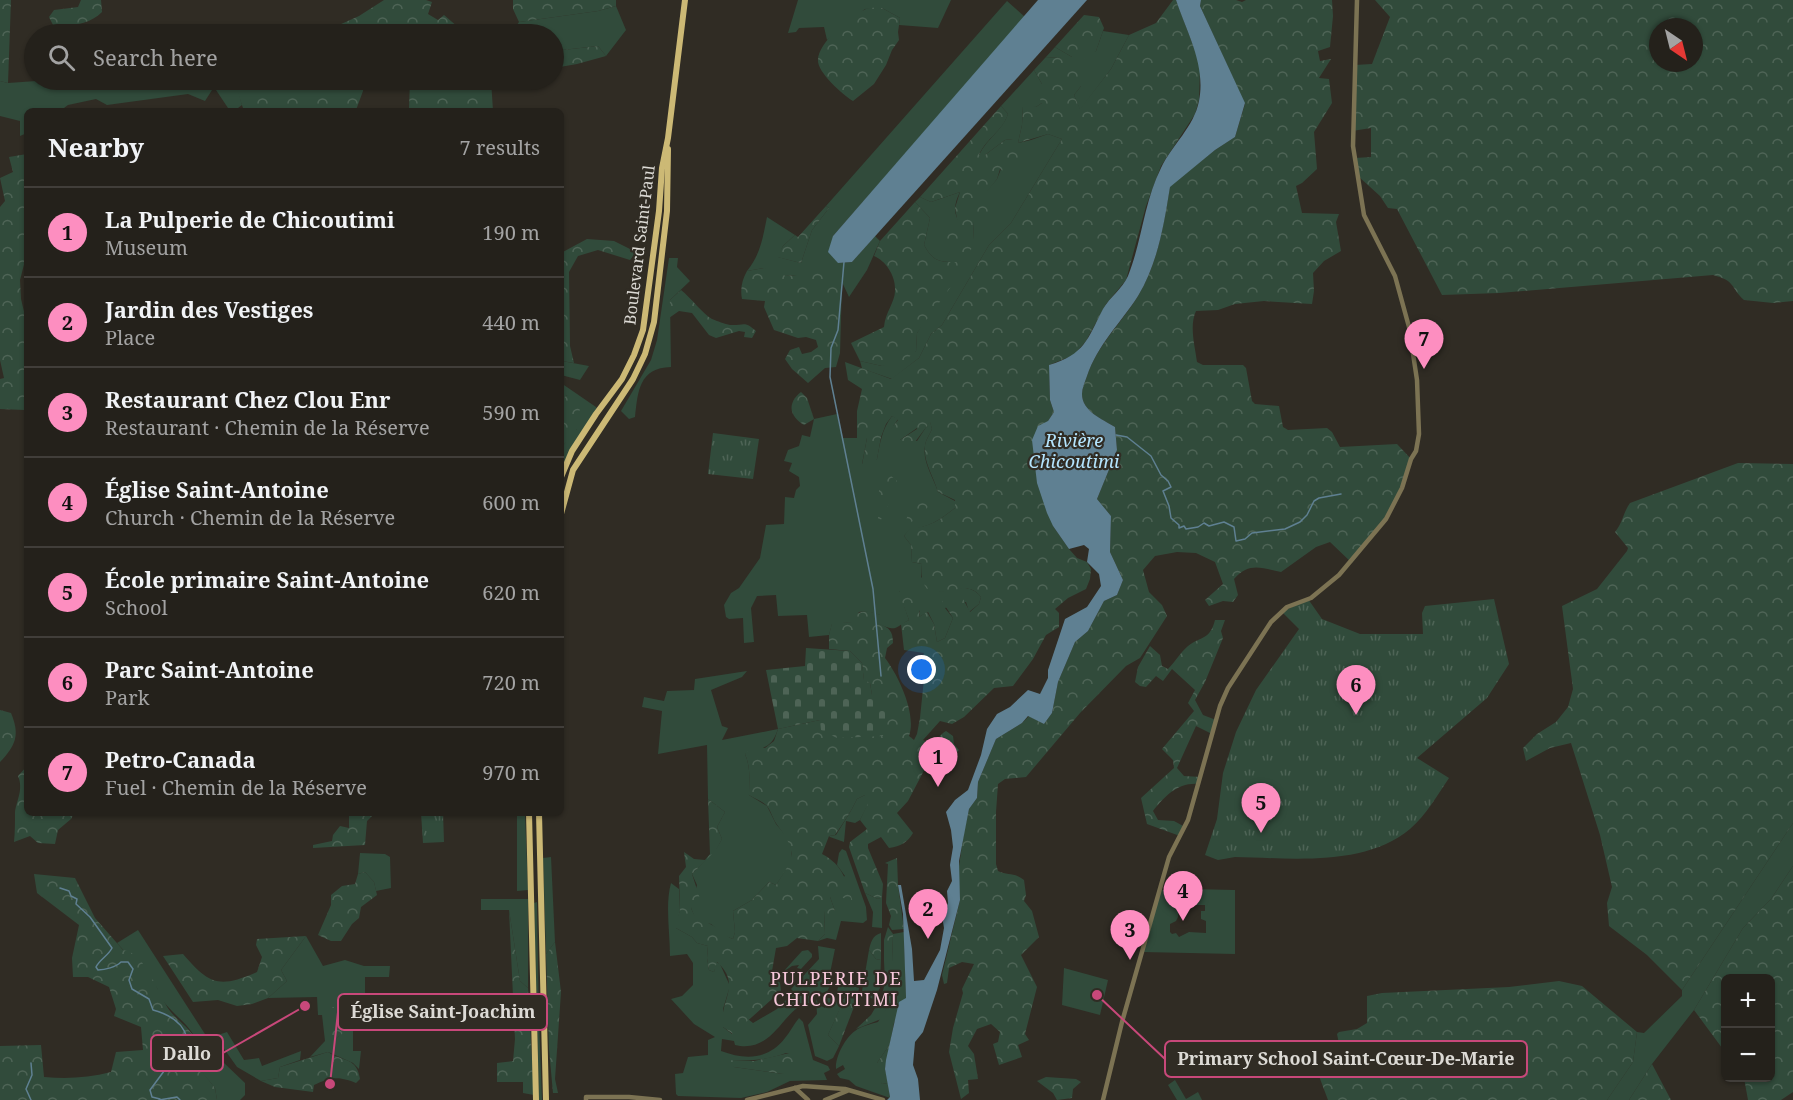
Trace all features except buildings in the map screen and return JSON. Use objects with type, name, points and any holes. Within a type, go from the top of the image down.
[{"type":"main road","name":"Boulevard Saint-Paul","points":[[564,470],[572,451],[622,379],[643,330],[685,0]]},
{"type":"main road","name":"Boulevard Saint-Paul","points":[[564,503],[573,470],[633,379],[645,354],[654,322],[667,211],[668,138]]},
{"type":"main road","points":[[529,816],[536,1100]]},
{"type":"main road","points":[[539,816],[546,1100]]},
{"type":"street","points":[[1103,1100],[1122,1022],[1169,857],[1188,820],[1220,706],[1228,688],[1271,622],[1287,607],[1311,598],[1339,575],[1386,519],[1402,488],[1411,459],[1416,451],[1419,434],[1417,380],[1409,327],[1395,276],[1364,215],[1353,146],[1357,0]]},
{"type":"street","points":[[747,1100],[803,1086],[833,1087],[883,1100]]},
{"type":"street","points":[[795,1088],[808,1100]]},
{"type":"street","points":[[825,1100],[849,1090]]},
{"type":"street","points":[[586,1099],[629,1097],[660,1100]]},
{"type":"green space","points":[[0,0],[11,0],[8,83],[0,81]]},
{"type":"green space","points":[[81,0],[101,0],[102,12],[91,20],[79,24],[52,24],[49,17],[54,10],[78,7]]},
{"type":"green space","points":[[384,0],[426,0],[432,2],[428,14],[438,20],[444,15],[454,24],[341,24]]},
{"type":"green space","points":[[513,0],[616,0],[616,6],[598,11],[519,22],[513,9]]},
{"type":"green space","points":[[798,0],[951,0],[938,28],[899,25],[900,18],[882,8],[865,9],[827,40],[824,27],[799,28],[796,32],[788,33]]},
{"type":"green space","points":[[1173,0],[1176,0],[1200,70],[1199,100],[1195,114],[1161,166],[1146,206],[1126,280],[1106,304],[1086,341],[1074,355],[1049,365],[1050,400],[1054,412],[1048,421],[1053,526],[1069,549],[1077,558],[1087,562],[1091,569],[1086,589],[1068,598],[1055,609],[1059,613],[1059,627],[1046,635],[1033,659],[1013,686],[994,688],[964,717],[952,724],[940,721],[923,740],[931,744],[946,731],[953,736],[954,744],[959,750],[944,767],[929,761],[908,801],[897,813],[913,833],[906,842],[889,848],[881,837],[868,844],[883,884],[882,897],[878,899],[865,893],[849,847],[850,842],[867,829],[860,820],[872,795],[865,795],[857,799],[835,835],[829,836],[822,854],[839,868],[846,880],[853,902],[841,897],[830,886],[830,897],[835,911],[832,917],[824,911],[825,934],[818,941],[797,938],[787,946],[776,948],[772,971],[780,983],[781,991],[733,1034],[723,1027],[722,1018],[729,986],[725,970],[717,962],[714,972],[709,970],[708,946],[697,943],[675,926],[680,910],[679,876],[686,867],[684,852],[694,859],[705,860],[710,854],[708,799],[725,812],[717,827],[722,839],[716,850],[692,874],[700,899],[691,908],[697,919],[712,925],[733,939],[735,932],[733,911],[752,900],[769,882],[776,885],[787,868],[791,856],[789,843],[768,807],[749,795],[749,769],[745,754],[754,746],[765,748],[774,741],[778,729],[820,720],[872,695],[870,683],[864,681],[862,663],[850,651],[829,649],[832,623],[852,622],[857,615],[863,612],[880,615],[880,624],[890,630],[893,639],[893,643],[887,648],[885,658],[905,695],[911,727],[909,736],[914,740],[920,718],[924,679],[921,661],[924,653],[904,650],[901,624],[909,620],[898,591],[921,599],[919,617],[927,612],[934,624],[937,642],[945,638],[953,618],[942,601],[952,597],[962,597],[970,612],[979,604],[981,597],[972,590],[963,588],[941,592],[927,589],[922,577],[922,564],[912,562],[911,545],[904,536],[910,528],[929,525],[955,508],[955,500],[938,492],[927,464],[925,446],[932,429],[930,422],[909,450],[901,445],[900,440],[917,429],[917,421],[913,421],[904,433],[893,435],[890,430],[898,420],[892,416],[881,437],[877,459],[871,464],[862,465],[867,438],[857,439],[857,411],[862,389],[848,380],[845,362],[891,379],[919,358],[931,334],[942,325],[989,245],[1011,223],[1062,139],[1048,134],[1018,143],[1023,106],[1028,104],[1036,107],[1042,103],[1037,93],[1042,84],[1034,70],[1045,58],[1060,57],[1084,68],[1081,86],[1074,95],[1080,109],[1111,69],[1129,35],[1156,23]]},
{"type":"green space","points":[[1201,0],[1242,2],[1246,0],[1332,0],[1330,47],[1318,51],[1320,61],[1331,59],[1319,78],[1329,79],[1332,103],[1314,132],[1317,169],[1296,186],[1302,213],[1339,214],[1336,222],[1341,251],[1324,261],[1313,273],[1312,304],[1264,301],[1235,304],[1218,310],[1196,311],[1193,330],[1197,362],[1203,365],[1243,365],[1246,368],[1252,401],[1255,404],[1279,406],[1283,427],[1288,430],[1327,428],[1332,432],[1340,447],[1397,444],[1412,460],[1387,519],[1352,563],[1330,542],[1316,547],[1281,572],[1261,568],[1245,570],[1234,579],[1238,595],[1233,602],[1223,601],[1209,606],[1205,600],[1223,584],[1215,562],[1196,553],[1177,552],[1155,556],[1143,570],[1149,592],[1162,605],[1167,616],[1140,658],[1126,666],[1080,713],[1026,777],[1005,779],[998,784],[996,864],[998,871],[1024,880],[1026,895],[1024,901],[1032,911],[1039,937],[1021,955],[1037,987],[1025,1034],[1029,1040],[1018,1045],[1022,1057],[999,1065],[993,1044],[998,1042],[1000,1032],[991,1024],[977,1029],[968,1046],[974,1054],[978,1079],[968,1080],[969,1093],[961,1099],[949,1052],[962,989],[974,964],[962,962],[949,968],[947,983],[944,984],[942,975],[960,900],[958,873],[969,809],[977,798],[978,782],[996,739],[1029,716],[1044,724],[1052,713],[1058,682],[1075,642],[1088,631],[1104,601],[1117,595],[1123,580],[1110,552],[1111,516],[1097,499],[1117,450],[1115,427],[1099,418],[1085,405],[1083,387],[1097,354],[1138,296],[1151,270],[1163,229],[1170,186],[1235,137],[1245,104],[1200,6]]},
{"type":"green space","points":[[1375,0],[1793,0],[1793,301],[1773,303],[1744,300],[1729,282],[1713,275],[1499,293],[1442,295],[1397,209],[1388,208],[1380,196],[1358,176],[1355,158],[1371,157],[1371,128],[1352,131],[1355,65],[1372,64],[1390,17]]},
{"type":"green space","points":[[1007,1],[1025,17],[833,236],[838,263],[852,262],[875,236],[880,241],[867,270],[849,297],[842,282],[797,275],[785,276],[764,268],[747,271],[752,265],[763,238],[767,217],[795,235],[783,246],[778,257],[801,263],[812,230],[829,208],[826,206]]},
{"type":"green space","points":[[616,6],[626,30],[606,56],[598,46],[564,50],[564,24],[518,24],[519,22],[598,11]]},
{"type":"green space","points":[[882,8],[900,18],[899,40],[874,84],[853,101],[826,77],[819,65],[819,53],[835,31],[850,18],[866,9]]},
{"type":"green space","points":[[1084,15],[1099,17],[1104,28],[1096,51],[1083,59],[1072,57],[1055,47]]},
{"type":"green space","points":[[1103,31],[1129,35],[1111,69],[1080,110],[1074,95],[1081,86],[1060,57],[1045,58],[1055,47],[1072,57],[1096,51]]},
{"type":"green space","points":[[598,46],[606,56],[564,66],[564,50]]},
{"type":"green space","points":[[1034,70],[1042,84],[1042,103],[1036,107],[1023,106],[1018,143],[1048,134],[1062,139],[1011,223],[989,245],[942,325],[931,334],[919,358],[892,379],[866,370],[863,372],[860,361],[882,366],[916,351],[917,333],[960,262],[938,260],[928,251],[924,245],[930,218],[915,202],[920,197],[931,202],[960,192],[955,212],[964,229],[974,240],[973,222],[987,197],[985,193],[997,179],[1013,139],[1005,140],[985,155],[979,155],[1008,114],[1001,106]]},
{"type":"green space","points":[[0,81],[24,82],[24,90],[212,90],[205,101],[188,94],[107,105],[96,99],[68,105],[64,108],[24,108],[24,134],[20,136],[20,121],[0,116]]},
{"type":"green space","points":[[216,90],[238,90],[242,105],[238,108],[228,108]]},
{"type":"green space","points":[[237,90],[363,90],[357,108],[243,108]]},
{"type":"green space","points":[[410,90],[492,90],[493,108],[409,108]]},
{"type":"green space","points":[[1001,106],[1008,114],[979,155],[985,155],[1005,140],[1013,139],[1024,149],[1021,168],[1016,174],[1013,176],[1000,169],[997,179],[986,193],[991,200],[991,214],[986,223],[973,222],[974,240],[970,253],[960,255],[943,251],[946,235],[958,224],[955,208],[960,192],[931,202],[920,197]]},
{"type":"green space","points":[[24,154],[24,265],[20,280],[24,312],[24,410],[0,409],[0,379],[4,378],[0,360],[0,207],[5,201],[0,178],[13,172],[9,157]]},
{"type":"green space","points":[[915,202],[930,218],[924,245],[938,260],[960,262],[961,273],[917,333],[916,351],[901,364],[882,366],[860,361],[851,343],[884,327],[895,295],[892,275],[882,261],[874,256],[880,241]]},
{"type":"green space","points":[[826,206],[829,208],[812,230],[801,263],[777,257],[783,246],[795,235],[798,237]]},
{"type":"green space","points":[[587,239],[614,241],[636,252],[630,260],[598,250],[578,256],[569,272],[570,346],[574,363],[564,361],[564,251]]},
{"type":"green space","points":[[669,258],[678,258],[677,267],[690,281],[670,300],[671,367],[660,368],[646,376],[639,390],[635,417],[629,419],[621,411],[651,360],[657,340]]},
{"type":"green space","points":[[807,266],[842,282],[840,353],[836,367],[825,368],[808,383],[792,369],[785,359],[790,350],[799,347],[802,354],[811,352],[818,347],[816,340],[806,337],[798,338],[774,330],[764,307],[765,301],[742,299],[741,292],[747,271],[764,268],[779,269],[785,276],[797,275]]},
{"type":"green space","points":[[681,290],[712,319],[730,325],[746,325],[752,328],[756,331],[752,338],[744,337],[745,332],[739,331],[716,338],[709,335],[692,313],[679,311],[669,318],[670,300]]},
{"type":"green space","points":[[564,362],[589,366],[580,380],[564,376]]},
{"type":"green space","points":[[564,385],[598,410],[564,468],[564,445],[577,429],[567,395],[564,398]]},
{"type":"green space","points":[[801,392],[807,398],[814,419],[804,425],[795,418],[792,409],[793,401]]},
{"type":"green space","points":[[567,395],[580,404],[576,432],[564,444],[564,398]]},
{"type":"green space","points":[[837,414],[842,438],[867,438],[862,464],[877,459],[880,442],[892,416],[898,419],[891,430],[917,421],[917,428],[900,440],[917,441],[930,421],[932,429],[926,442],[925,452],[927,464],[938,492],[955,501],[955,508],[929,525],[910,529],[904,536],[911,545],[912,562],[922,564],[921,577],[940,592],[967,588],[981,597],[979,604],[969,612],[966,602],[945,608],[953,618],[945,638],[937,642],[934,624],[928,612],[919,617],[920,611],[899,591],[909,620],[895,628],[879,624],[880,615],[859,612],[853,622],[832,624],[829,635],[809,637],[807,615],[778,616],[776,595],[757,596],[751,608],[754,642],[744,643],[743,618],[729,619],[726,617],[724,605],[760,558],[766,525],[784,524],[785,497],[794,498],[800,486],[799,477],[789,471],[792,463],[784,461],[788,450],[799,446],[802,435],[810,437],[814,419]]},
{"type":"green space","points":[[713,433],[759,439],[753,479],[708,474]]},
{"type":"green space","points":[[1738,463],[1793,464],[1793,823],[1682,990],[1647,955],[1609,926],[1607,903],[1612,887],[1600,835],[1571,743],[1550,748],[1526,761],[1523,748],[1537,734],[1556,722],[1568,707],[1573,689],[1562,606],[1597,589],[1627,551],[1628,548],[1615,532],[1630,503]]},
{"type":"green space","points":[[887,475],[897,481],[898,493],[888,505],[882,519],[878,520],[879,490]]},
{"type":"green space","points":[[923,501],[929,502],[925,511],[911,522],[906,520],[912,505]]},
{"type":"green space","points":[[1308,599],[1322,619],[1360,634],[1423,634],[1422,613],[1425,606],[1494,599],[1509,664],[1487,698],[1417,758],[1449,778],[1410,829],[1392,841],[1371,850],[1349,855],[1303,859],[1235,857],[1218,860],[1205,855],[1217,819],[1223,773],[1236,732],[1256,690],[1299,629],[1282,612]]},
{"type":"green space","points":[[1215,620],[1225,620],[1221,631],[1223,638],[1195,700],[1203,715],[1216,720],[1212,734],[1196,726],[1177,768],[1184,776],[1201,777],[1199,784],[1178,788],[1167,795],[1153,811],[1158,820],[1174,821],[1185,827],[1180,836],[1147,824],[1141,798],[1174,768],[1173,760],[1162,749],[1194,711],[1188,703],[1195,690],[1172,669],[1163,681],[1156,676],[1146,687],[1135,682],[1138,667],[1150,646],[1160,655],[1162,666],[1168,669],[1188,646],[1208,634]]},
{"type":"green space","points":[[806,648],[850,651],[862,663],[864,680],[870,683],[872,695],[891,705],[883,736],[837,738],[821,730],[820,720],[778,729],[766,670],[805,666]]},
{"type":"green space","points":[[747,671],[742,677],[711,690],[722,726],[728,728],[722,740],[778,729],[770,744],[745,754],[749,769],[749,795],[767,806],[776,824],[788,838],[791,863],[776,885],[769,882],[752,900],[733,911],[735,932],[733,939],[725,936],[711,924],[700,922],[695,918],[691,908],[697,885],[692,874],[716,849],[722,839],[717,827],[725,812],[708,799],[707,745],[658,754],[662,711],[642,707],[644,697],[664,701],[667,691],[694,690],[695,679]]},
{"type":"green space","points":[[0,710],[11,713],[16,734],[13,745],[0,762]]},
{"type":"green space","points":[[24,769],[24,816],[72,816],[58,830],[55,844],[38,843],[30,836],[14,842],[15,813],[20,791],[18,776]]},
{"type":"green space","points":[[865,795],[873,795],[860,820],[855,823],[846,821],[844,842],[830,837],[836,835],[857,799]]},
{"type":"green space","points":[[349,816],[372,816],[367,821],[365,845],[313,848],[313,845],[332,841],[333,835],[340,826],[349,828]]},
{"type":"green space","points":[[421,816],[443,816],[444,842],[423,843]]},
{"type":"green space","points":[[517,816],[525,816],[528,890],[517,891]]},
{"type":"green space","points":[[1793,823],[1793,866],[1771,899],[1743,928],[1694,1010],[1652,1064],[1629,1100],[1607,1100],[1633,1062],[1637,1032],[1644,1033],[1682,996],[1682,990]]},
{"type":"green space","points":[[842,849],[846,851],[866,907],[867,920],[863,923],[841,921],[836,940],[827,938],[818,941],[825,934],[824,910],[835,911],[829,885],[845,876],[837,865]]},
{"type":"green space","points":[[360,853],[385,854],[390,857],[391,888],[376,891],[374,882],[365,872],[358,874]]},
{"type":"green space","points":[[551,857],[555,942],[546,954],[543,858]]},
{"type":"green space","points":[[897,858],[904,929],[892,930],[889,925],[891,916],[886,903],[888,864],[885,863]]},
{"type":"green space","points":[[1793,866],[1793,1092],[1781,1100],[1748,1100],[1745,1082],[1775,1082],[1775,974],[1721,974],[1721,1047],[1694,1010],[1743,928],[1771,899]]},
{"type":"green space","points":[[365,872],[374,882],[377,895],[361,907],[359,918],[352,924],[341,941],[331,941],[318,935],[331,905],[331,895],[342,886],[355,884],[358,874]]},
{"type":"green space","points":[[34,874],[75,878],[95,918],[123,950],[138,958],[145,966],[170,1011],[193,1035],[196,1045],[195,1063],[215,1088],[217,1100],[0,1100],[0,1046],[41,1045],[44,1077],[61,1078],[86,1077],[111,1072],[116,1052],[143,1050],[141,1027],[114,1016],[116,1009],[109,987],[88,977],[73,977],[72,958],[79,925],[37,893]]},
{"type":"green space","points":[[671,883],[679,889],[680,910],[676,928],[692,937],[697,943],[708,946],[709,970],[714,972],[716,962],[720,964],[730,986],[723,1009],[723,1027],[732,1034],[748,1019],[753,1023],[777,1009],[794,992],[791,989],[819,959],[818,946],[835,949],[829,978],[833,979],[827,992],[816,994],[811,1003],[802,1005],[794,1011],[761,1043],[749,1046],[735,1045],[734,1041],[722,1039],[721,1051],[747,1057],[764,1054],[771,1051],[787,1036],[799,1018],[803,1022],[813,1060],[828,1066],[830,1070],[824,1073],[827,1080],[790,1081],[767,1092],[741,1098],[678,1096],[676,1094],[675,1074],[683,1073],[688,1057],[708,1055],[708,1040],[715,1037],[694,1024],[671,999],[682,996],[693,985],[693,963],[687,954],[670,956],[669,891]],"holes":[[[795,1053],[783,1074],[734,1067],[732,1060],[759,1060]]]},
{"type":"green space","points":[[1190,889],[1235,890],[1235,954],[1143,952],[1160,890],[1179,890],[1178,917],[1170,924],[1172,934],[1176,933],[1179,937],[1189,932],[1206,933],[1206,921],[1201,919],[1201,911],[1205,911],[1205,905],[1193,905]]},
{"type":"green space","points":[[865,893],[878,899],[882,897],[882,928],[872,927],[873,912]]},
{"type":"green space","points":[[481,899],[528,899],[528,988],[520,981],[509,910],[481,910]]},
{"type":"green space","points":[[537,902],[542,1100],[539,1100],[534,903]]},
{"type":"green space","points":[[509,910],[520,981],[528,988],[534,1095],[523,1093],[523,1082],[497,1082],[497,1063],[513,1061],[515,1039]]},
{"type":"green space","points":[[888,927],[893,934],[892,961],[884,961],[884,940]]},
{"type":"green space","points":[[138,930],[223,1062],[245,1083],[245,1095],[240,1100],[217,1100],[215,1088],[194,1063],[196,1043],[190,1029],[165,1003],[157,988],[117,943]]},
{"type":"green space","points":[[904,932],[906,998],[894,1023],[890,1044],[877,1063],[882,1084],[888,1083],[890,1098],[840,1078],[837,1074],[845,1069],[843,1065],[836,1069],[836,1064],[841,1048],[848,1038],[860,1028],[878,1022],[890,1002],[881,998],[885,983],[884,961],[892,961],[893,934]]},
{"type":"green space","points":[[881,933],[881,960],[876,959],[869,950],[871,942]]},
{"type":"green space","points":[[306,936],[323,966],[345,960],[364,966],[390,966],[389,977],[365,977],[365,993],[350,994],[350,1014],[348,1013],[337,1038],[344,1031],[353,1027],[353,1051],[361,1051],[359,1069],[353,1063],[328,1052],[310,1057],[325,1041],[322,1015],[318,1015],[317,997],[268,998],[287,981],[281,970]]},
{"type":"green space","points":[[306,936],[281,970],[287,981],[268,998],[252,1004],[237,1006],[218,1000],[193,1002],[163,956],[183,954],[200,972],[215,981],[233,981],[257,972],[262,957],[256,945],[257,939]]},
{"type":"green space","points":[[555,942],[561,992],[555,1079],[558,1093],[553,1093],[549,1049],[546,954]]},
{"type":"green space","points":[[808,950],[812,957],[801,969],[797,968],[799,965],[792,966],[783,972],[802,951]]},
{"type":"green space","points":[[869,950],[876,959],[881,960],[880,988],[874,999],[867,997],[862,991]]},
{"type":"green space","points":[[1064,968],[1108,980],[1100,1015],[1062,1005]]},
{"type":"green space","points":[[840,981],[859,988],[857,999],[844,1000],[828,1035],[839,1046],[833,1058],[827,1061],[815,1056],[808,1025],[817,1014],[816,999],[819,1005],[825,1008],[827,998],[844,999],[845,997],[837,991]]},
{"type":"green space","points":[[1559,981],[1582,986],[1637,1032],[1633,1062],[1607,1100],[1328,1100],[1316,1068],[1334,1060],[1339,1054],[1337,1034],[1339,1032],[1357,1029],[1367,1023],[1367,996],[1382,993],[1509,987]]},
{"type":"green space","points":[[881,998],[890,1002],[881,1019],[856,1029],[871,1015]]},
{"type":"green space","points":[[844,999],[857,999],[839,1046],[828,1035]]},
{"type":"green space","points":[[333,1007],[345,1009],[350,1014],[350,1027],[337,1038],[330,1036],[329,1009]]},
{"type":"green space","points":[[227,1032],[244,1060],[259,1058],[262,1066],[301,1051],[300,1060],[280,1067],[278,1078],[261,1081],[237,1067],[215,1036]]},
{"type":"green space","points":[[890,1044],[885,1069],[888,1083],[882,1084],[875,1072],[877,1063]]},
{"type":"green space","points":[[798,1051],[801,1063],[789,1073],[734,1067],[728,1063],[732,1060],[754,1061]]},
{"type":"green space","points":[[328,1052],[353,1063],[360,1079],[356,1083],[339,1078],[325,1080],[314,1085],[313,1092],[275,1087],[261,1081],[278,1078],[280,1067]]},
{"type":"green space","points":[[1652,1064],[1671,1100],[1629,1100]]},
{"type":"green space","points":[[1046,1077],[1076,1079],[1081,1082],[1073,1089],[1072,1098],[1057,1100],[1053,1093],[1037,1081]]},
{"type":"green space","points":[[1175,1080],[1186,1099],[1198,1092],[1202,1100],[1177,1100],[1168,1085]]},
{"type":"water","points":[[1038,0],[1087,0],[852,262],[838,263],[828,252],[833,236]]},
{"type":"water","name":"Rivière Chicoutimi","points":[[1176,0],[1201,0],[1200,6],[1245,103],[1235,137],[1215,150],[1170,187],[1163,229],[1151,270],[1138,296],[1097,354],[1083,387],[1083,400],[1089,410],[1115,427],[1117,450],[1097,499],[1111,516],[1110,552],[1123,580],[1117,595],[1104,601],[1088,631],[1075,642],[1058,682],[1052,713],[1044,724],[1028,716],[1022,723],[996,739],[978,782],[977,798],[969,809],[959,861],[960,900],[937,990],[923,1032],[915,1042],[913,1065],[918,1079],[920,1100],[887,1100],[890,1097],[885,1069],[886,1060],[899,1002],[906,998],[903,914],[898,885],[901,885],[912,949],[914,981],[924,980],[940,950],[944,928],[942,916],[948,903],[947,891],[952,881],[950,865],[953,847],[946,812],[955,800],[968,790],[981,755],[987,729],[997,714],[1010,707],[1028,690],[1040,694],[1048,678],[1048,670],[1065,619],[1087,607],[1101,586],[1099,574],[1087,562],[1089,549],[1084,545],[1069,549],[1053,526],[1037,483],[1032,440],[1038,426],[1048,421],[1054,412],[1050,400],[1049,365],[1078,351],[1103,309],[1128,276],[1155,181],[1188,128],[1199,101],[1198,62]]},
{"type":"waterway","points":[[844,262],[838,330],[831,348],[830,377],[873,589],[881,676]]},
{"type":"waterway","points":[[1116,435],[1127,437],[1151,456],[1161,475],[1168,481],[1171,487],[1163,491],[1171,518],[1179,525],[1179,528],[1198,527],[1204,523],[1209,526],[1224,522],[1234,527],[1236,541],[1245,539],[1252,533],[1285,529],[1300,522],[1307,515],[1314,501],[1341,494]]},
{"type":"waterway","points":[[60,888],[69,891],[71,896],[77,899],[76,904],[90,917],[112,948],[96,967],[98,970],[110,968],[121,962],[128,962],[133,969],[129,980],[132,989],[149,999],[153,1010],[174,1020],[185,1032],[187,1038],[171,1052],[170,1063],[150,1090],[152,1097],[160,1099]]},
{"type":"waterway","points":[[31,1063],[32,1075],[26,1089],[31,1100]]},
{"type":"waterway","points":[[159,1100],[177,1097],[180,1100]]},
{"type":"place","name":"Petro-Canada","points":[[1424,369]]},
{"type":"place","name":"Parc Saint-Antoine","points":[[1356,715]]},
{"type":"place","name":"La Pulperie de Chicoutimi","points":[[938,787]]},
{"type":"place","name":"École primaire Saint-Antoine","points":[[1261,833]]},
{"type":"place","name":"Église Saint-Antoine","points":[[1183,921]]},
{"type":"place","name":"Jardin des Vestiges","points":[[928,939]]},
{"type":"place","name":"Restaurant Chez Clou Enr","points":[[1130,960]]},
{"type":"place","name":"Primary School Saint-Cœur-De-Marie","points":[[1097,995]]},
{"type":"place","name":"Dallo","points":[[305,1006]]},
{"type":"place","name":"Église Saint-Joachim","points":[[330,1084]]},
{"type":"district","name":"PULPERIE DE CHICOUTIMI","points":[[836,988]]}]
